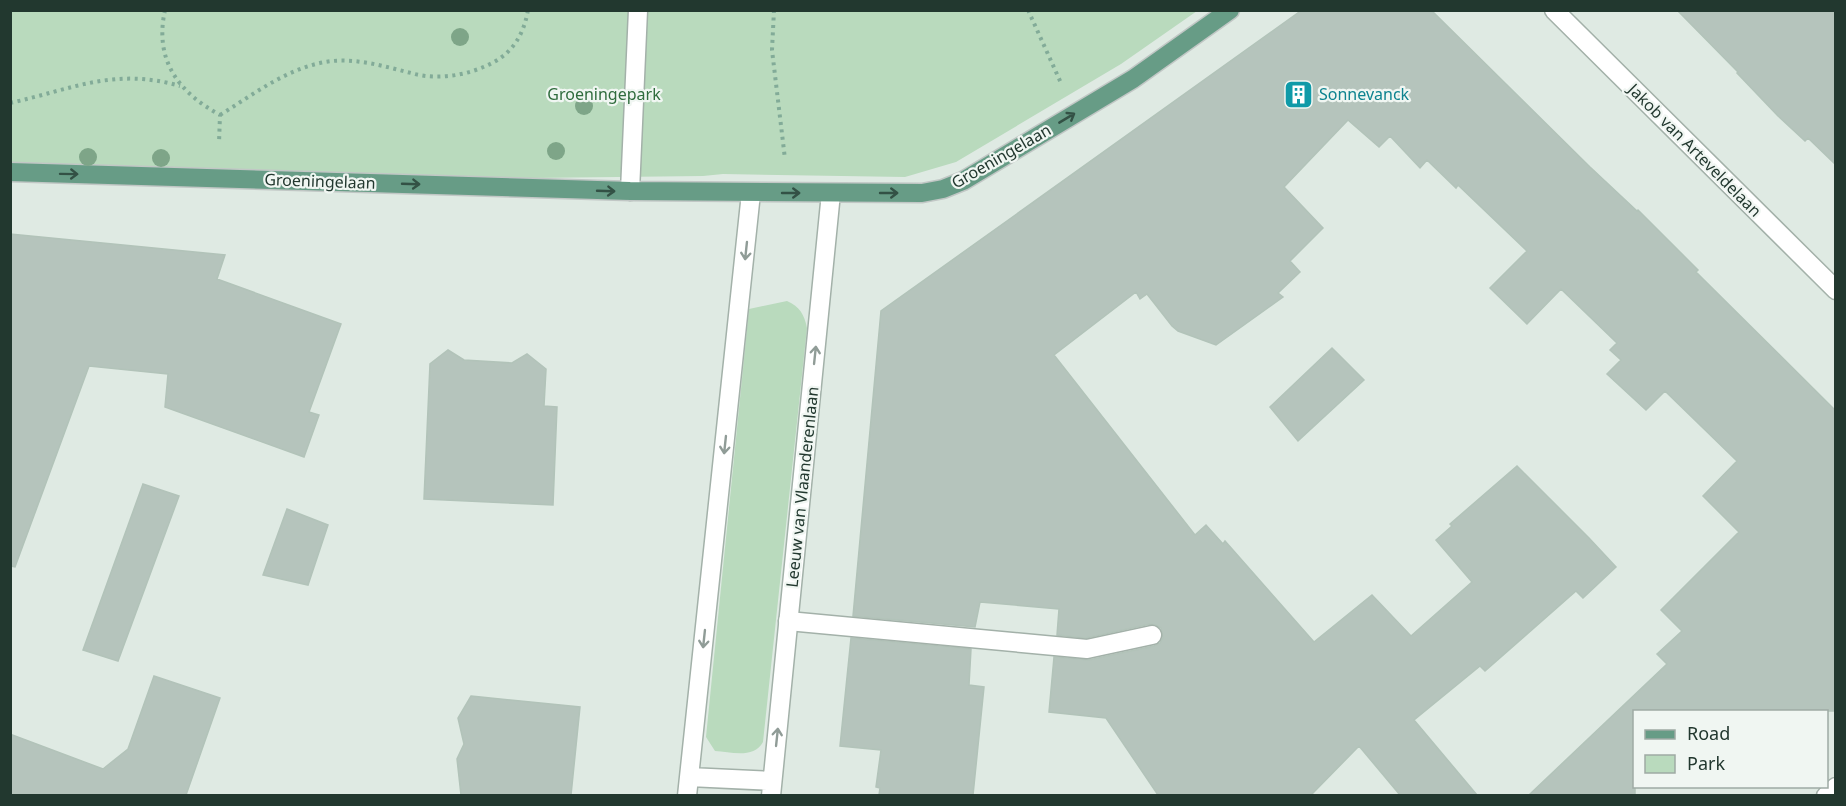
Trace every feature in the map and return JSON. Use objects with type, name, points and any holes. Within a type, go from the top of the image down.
[{"type":"main road","name":"Groeningelaan","points":[[10,172],[630,191],[922,193],[943,189],[963,181],[1133,79],[1230,10]]},
{"type":"street","points":[[630,191],[638,10]]},
{"type":"street","name":"Jakob van Arteveldelaan","points":[[1554,10],[1836,290]]},
{"type":"street","points":[[687,795],[752,193]]},
{"type":"street","name":"Leeuw van Vlaanderenlaan","points":[[689,777],[772,788],[831,193]]},
{"type":"street","points":[[788,621],[1087,649],[1152,635]]},
{"type":"street","points":[[1826,795],[1836,787]]},
{"type":"path","points":[[165,10],[162,42],[172,73],[194,99],[220,115]]},
{"type":"path","points":[[220,115],[292,72],[326,62],[353,62],[433,76],[470,73],[503,57],[516,44],[528,10]]},
{"type":"path","points":[[774,10],[772,50],[789,193]]},
{"type":"path","points":[[1028,10],[1075,113]]},
{"type":"path","points":[[10,103],[91,81],[114,78],[159,80],[182,87]]},
{"type":"path","points":[[217,177],[220,115]]},
{"type":"green space","name":"Groeningepark","points":[[11,11],[1197,11],[1121,64],[956,162],[905,177],[723,174],[531,178],[11,163]]},
{"type":"green space","points":[[787,301],[801,312],[807,328],[763,742],[754,751],[748,753],[715,751],[706,737],[749,309]]},
{"type":"building","points":[[1302,10],[1431,10],[1590,167],[1638,210],[1698,270],[1696,272],[1836,411],[1836,711],[1633,710],[1633,788],[1635,788],[1635,795],[1529,795],[1667,664],[1657,654],[1682,631],[1661,610],[1739,532],[1703,496],[1737,461],[1665,391],[1646,410],[1607,374],[1621,360],[1610,350],[1617,343],[1561,289],[1527,324],[1490,288],[1527,251],[1458,185],[1456,188],[1427,160],[1420,168],[1390,136],[1379,147],[1348,120],[1284,187],[1323,228],[1290,261],[1300,272],[1278,293],[1283,297],[1216,345],[1178,331],[1147,294],[1140,299],[1136,292],[1054,355],[1195,535],[1206,525],[1223,544],[1225,541],[1314,642],[1372,595],[1411,636],[1472,582],[1436,540],[1452,526],[1450,524],[1517,466],[1589,538],[1616,567],[1583,598],[1576,591],[1485,671],[1480,666],[1414,720],[1477,795],[1400,795],[1359,746],[1311,795],[1158,795],[1106,718],[1049,712],[1054,657],[1089,660],[1154,646],[1163,638],[1161,628],[1156,625],[1150,624],[1086,638],[1057,635],[1059,609],[980,602],[975,627],[853,616],[881,311]]},
{"type":"building","points":[[1677,10],[1836,10],[1836,165],[1808,138],[1805,141],[1778,116]]},
{"type":"building","points":[[10,234],[225,255],[217,279],[341,324],[309,412],[319,415],[304,457],[165,407],[168,374],[89,366],[15,567],[10,566]]},
{"type":"building","points":[[1332,348],[1364,380],[1298,441],[1270,407]]},
{"type":"building","points":[[448,350],[464,360],[512,363],[527,354],[546,369],[544,406],[557,407],[553,505],[424,499],[430,364]]},
{"type":"building","points":[[143,484],[179,496],[118,661],[83,650]]},
{"type":"building","points":[[287,509],[328,525],[308,585],[263,575]]},
{"type":"building","points":[[851,638],[971,649],[969,685],[984,687],[973,795],[879,795],[880,788],[876,787],[881,750],[840,746]]},
{"type":"building","points":[[154,676],[220,698],[186,795],[10,795],[10,734],[103,769],[128,749]]},
{"type":"building","points":[[471,696],[580,707],[571,795],[461,795],[457,759],[464,744],[458,718]]},
{"type":"place","name":"Sonnevanck","points":[[1298,94]]}]
